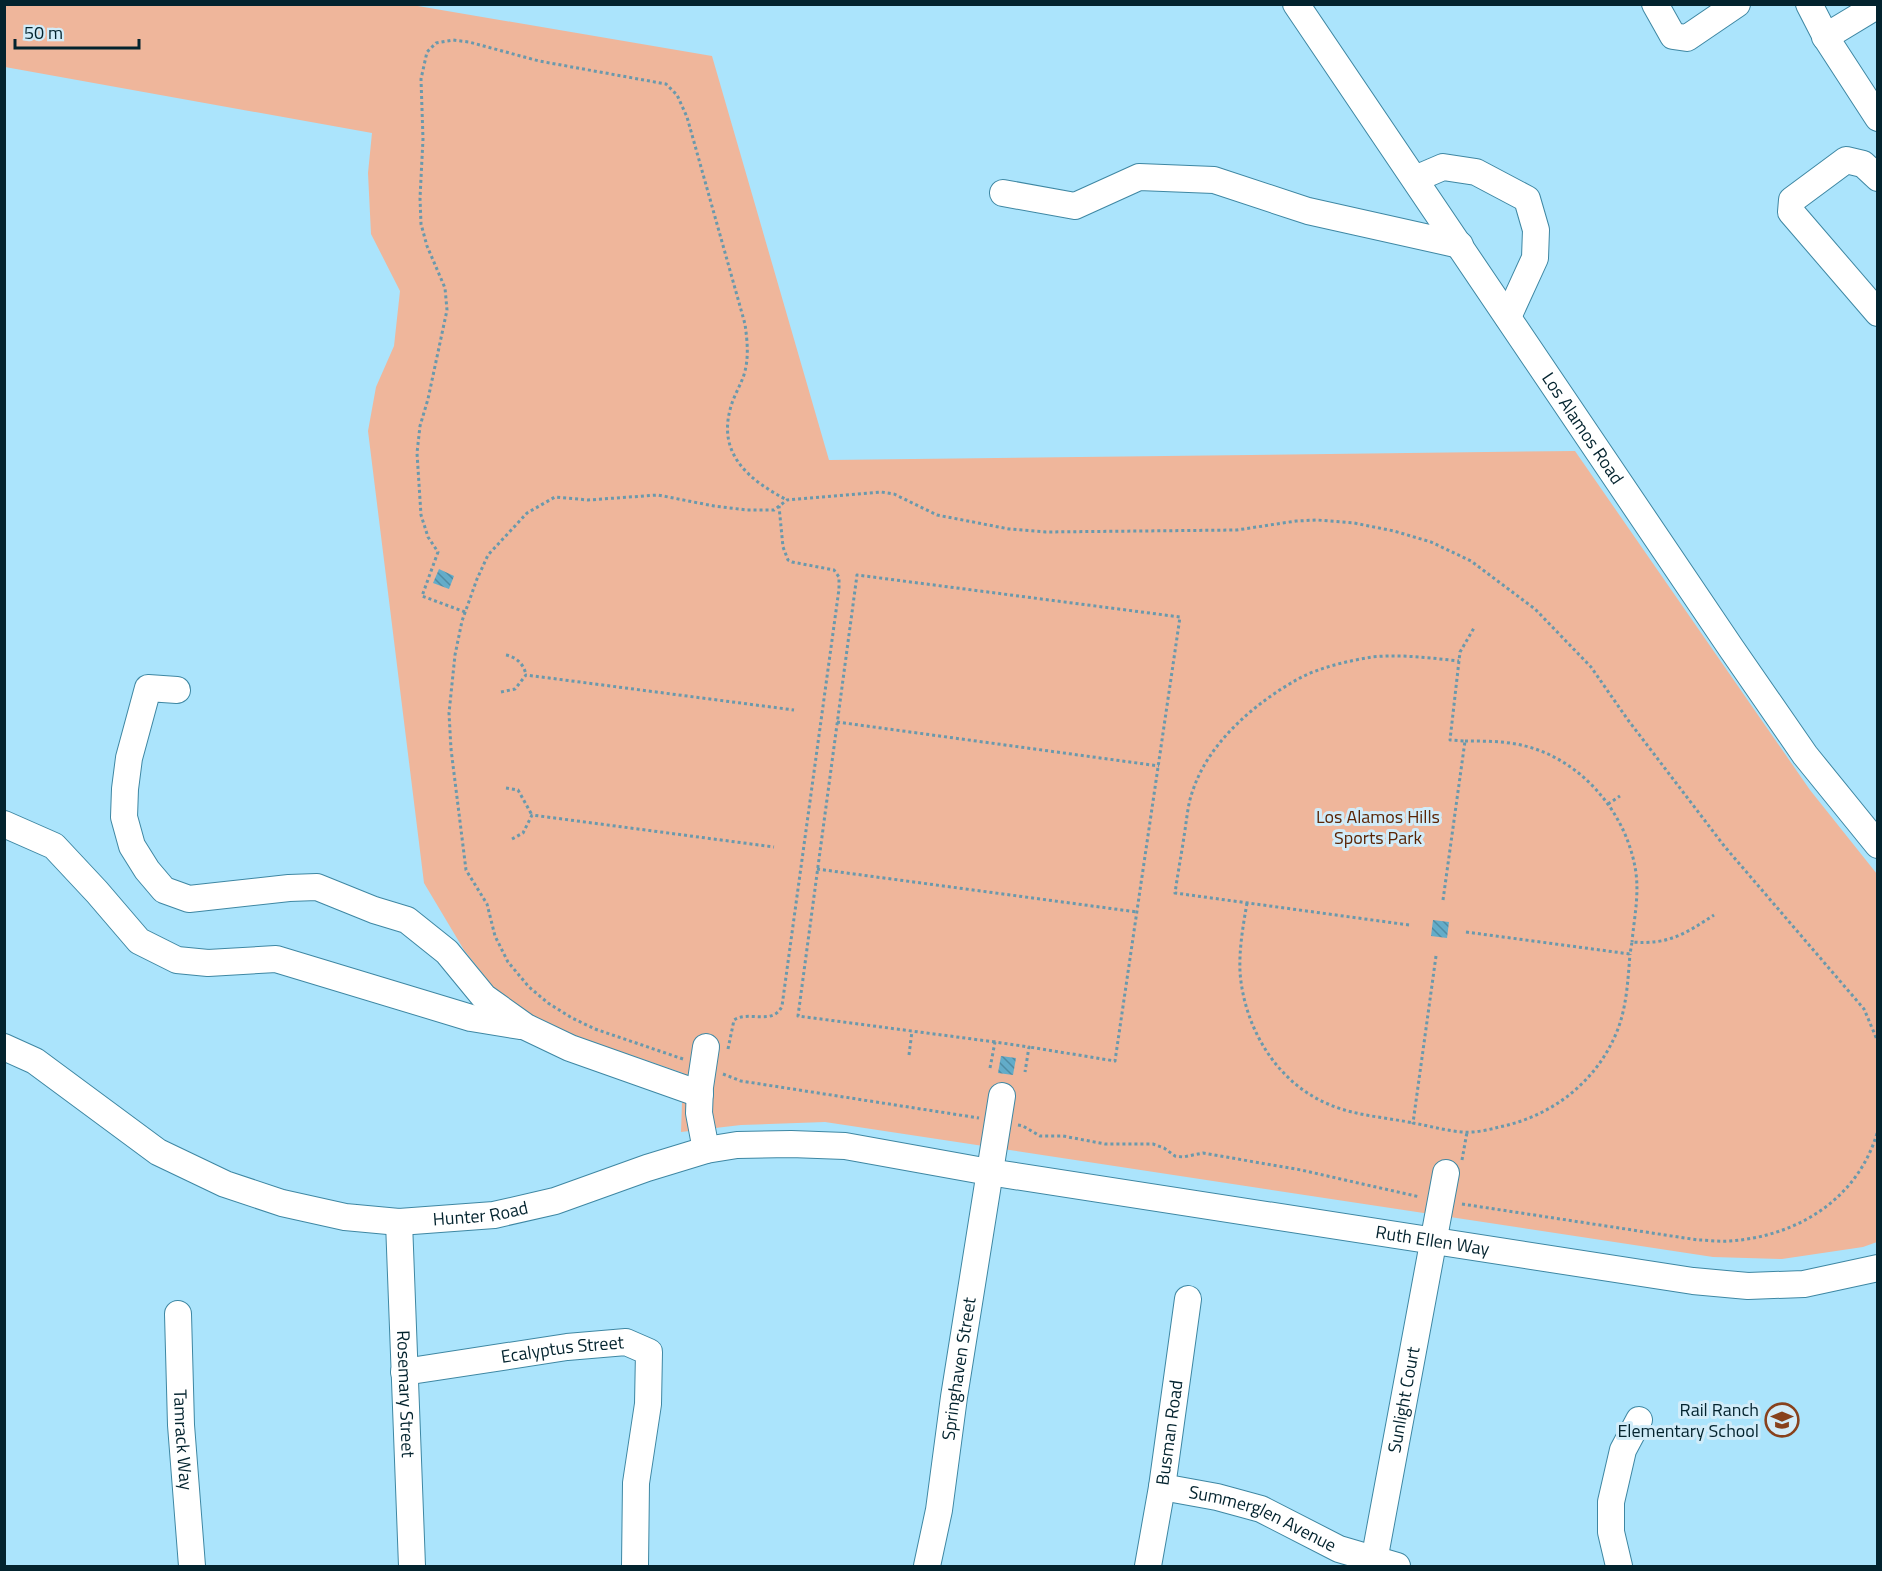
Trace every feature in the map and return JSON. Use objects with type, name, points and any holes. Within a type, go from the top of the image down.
[{"type":"street","name":"Los Alamos Road","points":[[1296,4],[1805,755],[1878,845]]},
{"type":"street","points":[[1655,4],[1673,36],[1687,38],[1737,4]]},
{"type":"street","points":[[1809,4],[1825,37],[1878,118]]},
{"type":"street","points":[[1825,37],[1878,4]]},
{"type":"street","points":[[1878,178],[1863,164],[1846,160],[1792,200],[1791,212],[1878,313]]},
{"type":"street","points":[[1415,179],[1443,167],[1476,172],[1527,199],[1536,230],[1535,258],[1508,317]]},
{"type":"street","points":[[1003,193],[1075,206],[1139,177],[1214,180],[1308,211],[1460,245]]},
{"type":"street","points":[[177,690],[148,688],[129,758],[125,789],[124,817],[132,846],[147,870],[164,890],[189,899],[317,887],[406,920],[447,952],[484,997],[526,1027],[570,1048],[700,1094]]},
{"type":"street","points":[[4,824],[54,846],[139,941],[177,960],[208,963],[276,959],[471,1018],[526,1027]]},
{"type":"street","name":"Hunter Road","points":[[4,1047],[35,1062],[158,1152],[225,1184],[282,1203],[345,1217],[399,1222],[494,1215],[555,1201],[647,1168],[706,1150],[737,1145],[845,1146],[989,1172]]},
{"type":"street","points":[[704,1056],[699,1113],[706,1150]]},
{"type":"street","name":"Springhaven Street","points":[[927,1566],[939,1510],[954,1397],[1002,1096]]},
{"type":"street","name":"Ruth Ellen Way","points":[[989,1172],[1693,1281],[1748,1286],[1804,1284],[1878,1268]]},
{"type":"street","name":"Sunlight Court","points":[[1385,1564],[1432,1239],[1446,1173]]},
{"type":"street","name":"Rosemary Street","points":[[399,1222],[412,1566]]},
{"type":"street","name":"Busman Road","points":[[1148,1566],[1162,1487],[1188,1299]]},
{"type":"street","name":"Tamrack Way","points":[[178,1314],[181,1425],[192,1566]]},
{"type":"street","name":"Ecalyptus Street","points":[[404,1372],[579,1346],[626,1342],[649,1352],[648,1404],[636,1483],[635,1566]]},
{"type":"street","points":[[1620,1566],[1611,1532],[1611,1502],[1623,1450],[1639,1420]]},
{"type":"street","name":"Summerglen Avenue","points":[[1162,1487],[1217,1497],[1261,1509],[1339,1549],[1385,1564]]},
{"type":"path","points":[[465,612],[422,596],[438,552],[428,537],[421,515],[417,453],[420,426],[447,310],[445,288],[427,246],[421,224],[423,140],[421,79],[427,52],[436,43],[453,40],[469,42],[548,63],[666,84],[677,95],[687,117],[745,324],[747,348],[745,371],[730,411],[728,431],[733,453],[742,470],[768,490],[787,500]]},
{"type":"path","points":[[1878,1042],[1864,1009],[1725,847],[1628,720],[1591,667],[1535,609],[1471,561],[1431,542],[1394,531],[1354,523],[1317,520],[1296,521],[1237,531],[1046,532],[1009,529],[937,515],[894,494],[881,492],[787,500],[774,510],[714,506],[658,495],[588,500],[555,496],[526,513],[489,555],[465,612],[455,655],[449,712],[451,749],[466,870],[487,904],[495,936],[508,962],[529,987],[548,1003],[595,1029],[704,1056],[741,1081],[998,1121],[1023,1126],[1040,1136],[1063,1136],[1105,1144],[1153,1144],[1175,1156],[1184,1157],[1203,1153],[1301,1170],[1440,1200],[1698,1240],[1730,1241],[1764,1236],[1815,1216],[1839,1196],[1858,1175],[1878,1130]]},
{"type":"path","points":[[733,1027],[736,1018],[742,1016],[770,1017],[780,1011],[782,1006],[839,589],[839,577],[834,570],[788,560],[783,548],[779,506]]},
{"type":"path","points":[[857,575],[1180,617],[1115,1061],[995,1042],[798,1016],[837,722],[857,575]]},
{"type":"path","points":[[1247,903],[1240,955],[1244,999],[1253,1025],[1279,1069],[1310,1096],[1347,1111],[1467,1132],[1510,1125],[1536,1116],[1559,1103],[1592,1073],[1603,1059],[1620,1025],[1625,1004],[1638,895],[1634,861],[1628,838],[1617,816],[1596,789],[1572,769],[1544,753],[1503,742],[1450,740],[1460,652],[1474,628]]},
{"type":"path","points":[[506,655],[513,656],[520,662],[526,675]]},
{"type":"path","points":[[1409,925],[1175,893],[1190,801],[1193,788],[1221,741],[1268,698],[1299,679],[1323,669],[1374,657],[1402,656],[1459,661]]},
{"type":"path","points":[[501,692],[515,689],[526,675]]},
{"type":"path","points":[[526,675],[794,710]]},
{"type":"path","points":[[837,722],[1159,766]]},
{"type":"path","points":[[1443,900],[1465,741]]},
{"type":"path","points":[[506,788],[518,790],[532,815]]},
{"type":"path","points":[[1608,804],[1620,796]]},
{"type":"path","points":[[512,839],[523,833],[532,815]]},
{"type":"path","points":[[532,815],[774,847]]},
{"type":"path","points":[[818,869],[1137,912]]},
{"type":"path","points":[[1632,942],[1649,944],[1682,936],[1714,915]]},
{"type":"path","points":[[1466,932],[1630,954]]},
{"type":"path","points":[[1413,1123],[1436,956]]},
{"type":"path","points":[[909,1054],[912,1031]]},
{"type":"path","points":[[990,1068],[995,1042]]},
{"type":"path","points":[[1025,1072],[1029,1047]]},
{"type":"path","points":[[1464,1152],[1467,1132]]},
{"type":"green space","name":"Los Alamos Hills Sports Park","points":[[4,5],[412,5],[712,56],[829,460],[1575,451],[1810,790],[1877,874],[1877,1242],[1863,1247],[1782,1259],[1713,1257],[825,1122],[741,1125],[681,1132],[683,1073],[546,1026],[498,993],[464,950],[424,883],[368,431],[376,387],[394,346],[400,291],[371,234],[368,173],[372,133],[5,67]]},
{"type":"building","points":[[439,569],[454,576],[449,589],[433,583]]},
{"type":"building","points":[[1433,920],[1449,922],[1447,938],[1431,936]]},
{"type":"building","points":[[1001,1056],[1016,1058],[1013,1075],[998,1073]]},
{"type":"place","name":"Rail Ranch Elementary School","points":[[1782,1420]]}]
